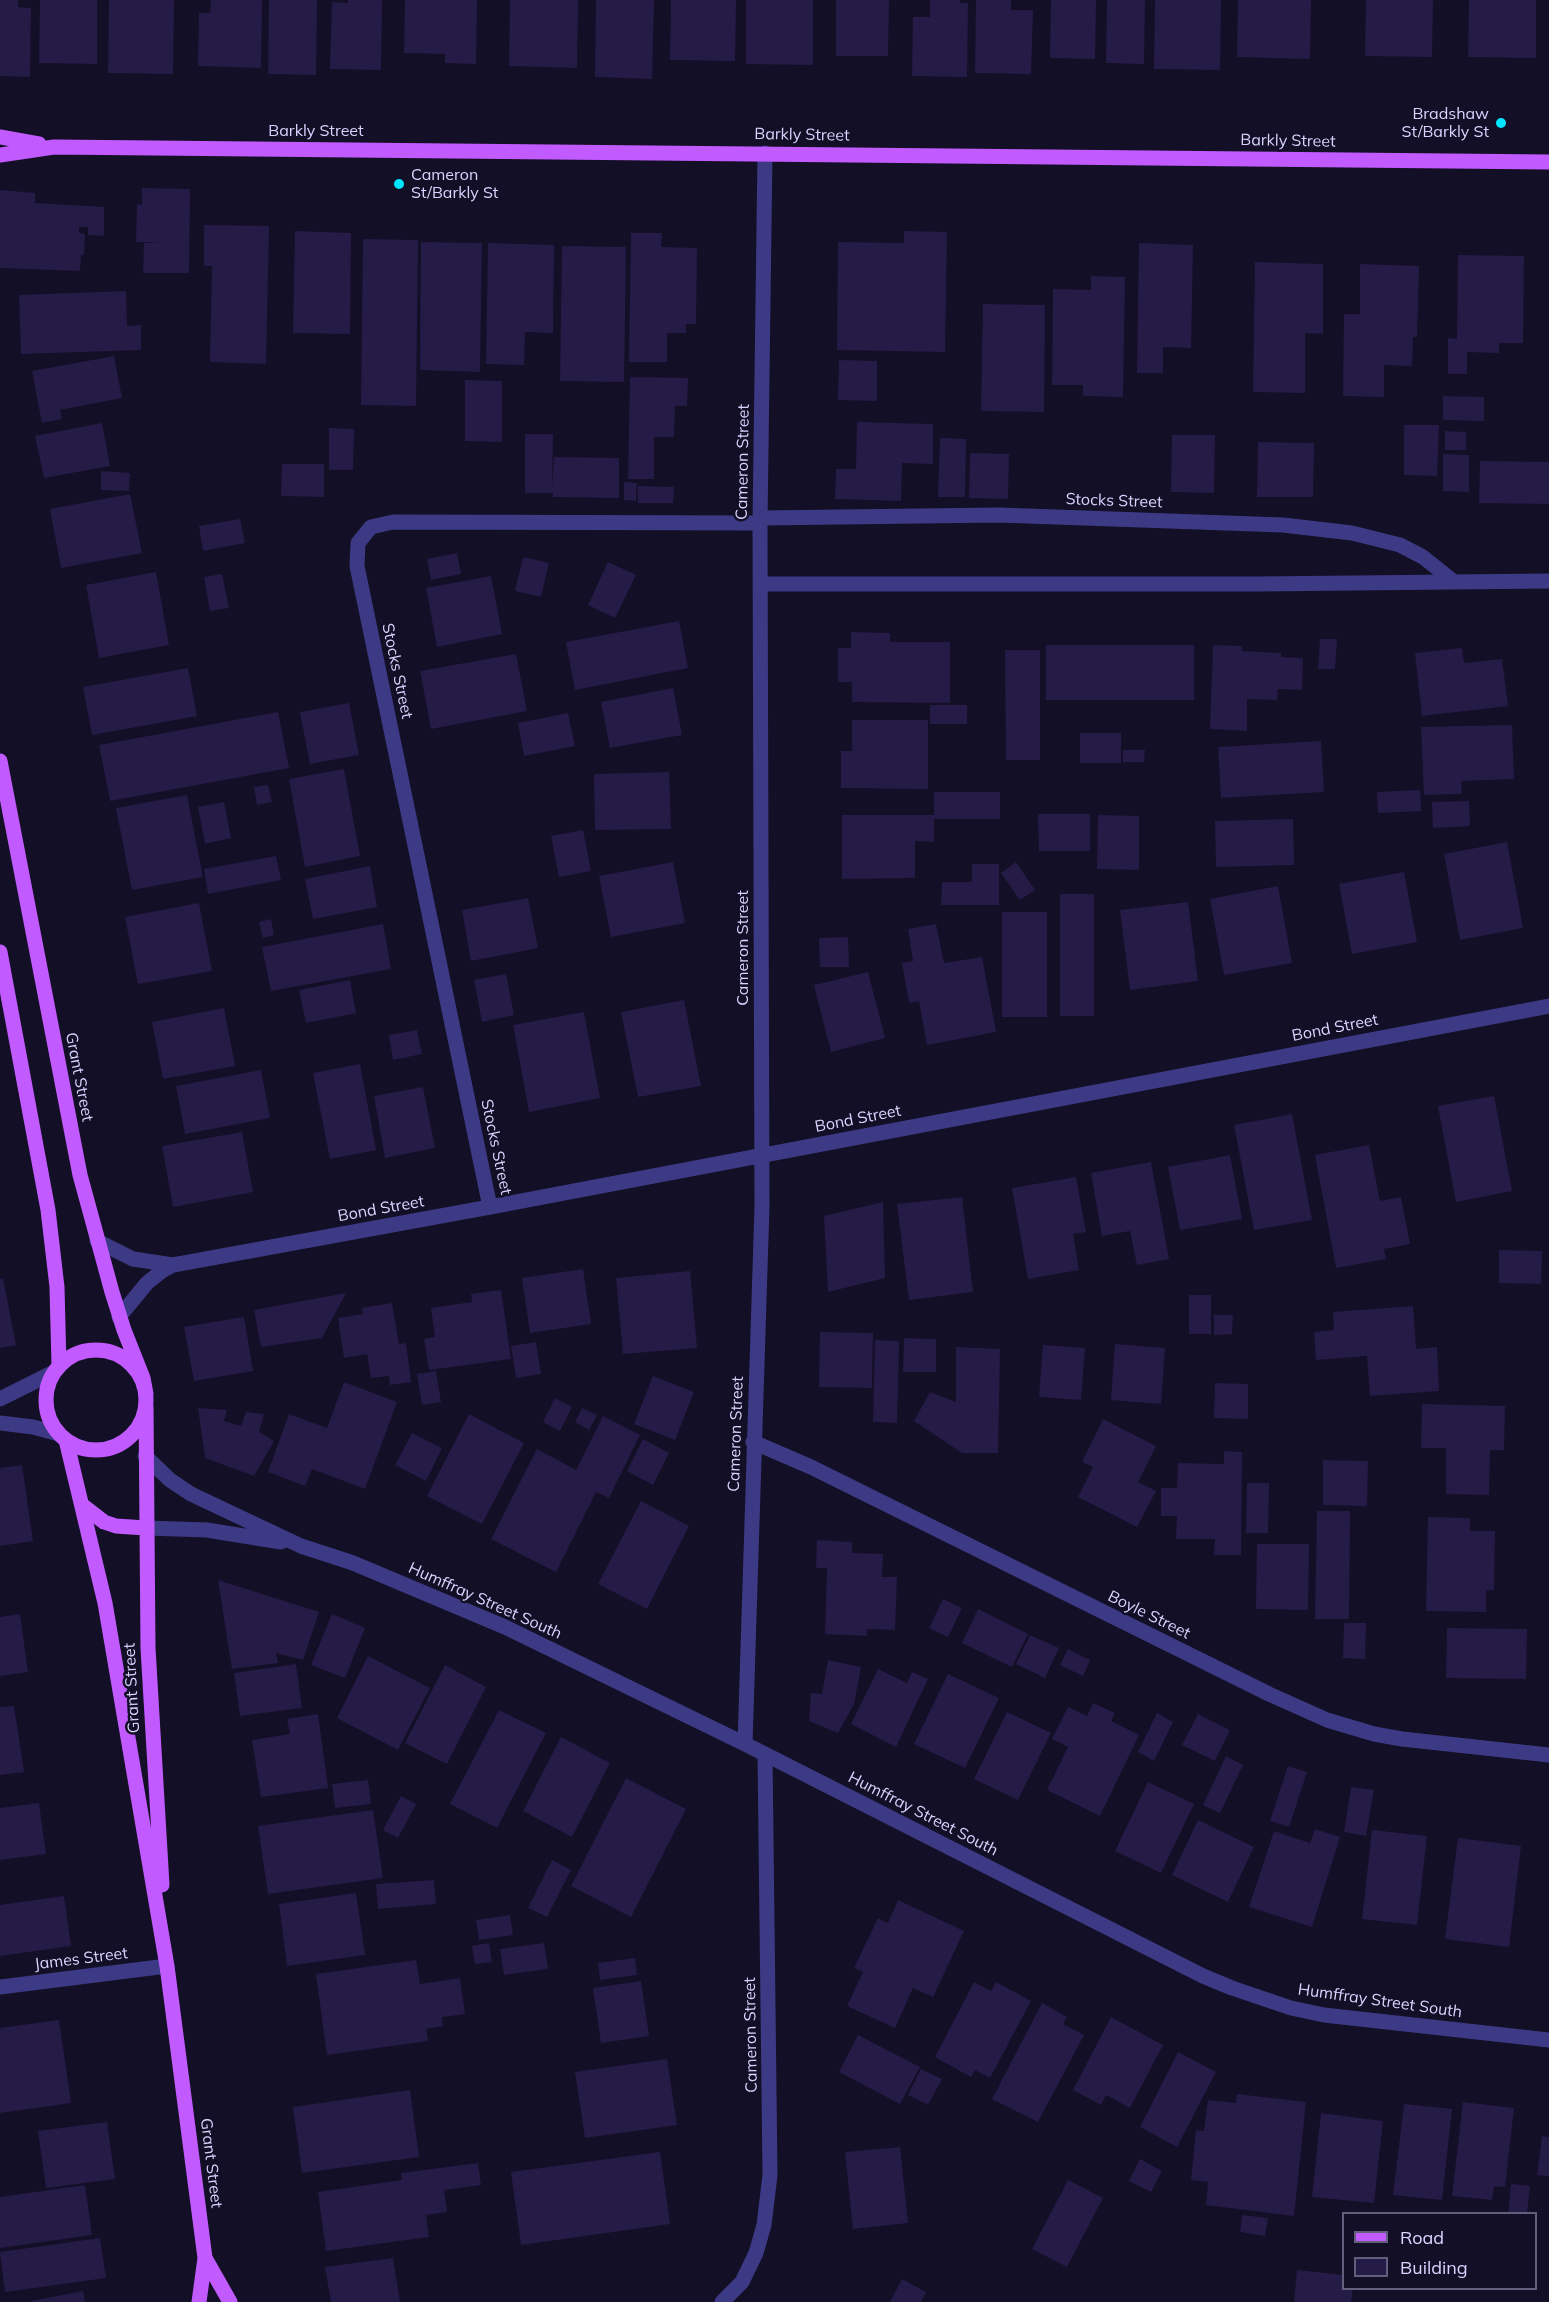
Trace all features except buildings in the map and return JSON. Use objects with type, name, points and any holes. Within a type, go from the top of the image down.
[{"type":"main road","name":"Barkly Street","points":[[0,137],[54,147]]},
{"type":"main road","name":"Barkly Street","points":[[0,155],[54,147],[1549,162]]},
{"type":"main road","name":"Grant Street","points":[[0,761],[70,1127],[97,1241],[119,1317],[143,1378],[146,1400],[150,1704],[167,1966]]},
{"type":"main road","points":[[0,952],[48,1210],[57,1287],[57,1369]]},
{"type":"main road","points":[[102,1350],[128,1361],[135,1368],[146,1400],[138,1429],[130,1437],[110,1449],[87,1449],[62,1437],[52,1424],[47,1411],[46,1398],[48,1385],[57,1369],[66,1360],[83,1352],[102,1350]]},
{"type":"main road","name":"Grant Street","points":[[62,1437],[82,1505],[105,1603],[167,1966],[205,2258],[200,2302]]},
{"type":"main road","points":[[82,1505],[104,1522],[116,1526],[146,1528]]},
{"type":"main road","name":"Grant Street","points":[[205,2258],[230,2302]]},
{"type":"street","name":"Cameron Street","points":[[745,1744],[762,1206],[760,521],[765,153]]},
{"type":"street","name":"Stocks Street","points":[[490,1208],[357,566],[358,543],[371,527],[393,522],[760,521],[999,515],[1283,525],[1352,533],[1400,545],[1423,557],[1453,581]]},
{"type":"street","points":[[761,584],[1257,584],[1549,581]]},
{"type":"street","name":"Bond Street","points":[[119,1317],[147,1283],[173,1265],[490,1208],[1549,1006]]},
{"type":"street","name":"Bond Street","points":[[97,1241],[133,1259],[173,1265]]},
{"type":"street","points":[[0,1399],[57,1369]]},
{"type":"street","points":[[0,1423],[33,1427],[62,1437]]},
{"type":"street","name":"Boyle Street","points":[[753,1442],[811,1467],[1269,1694],[1327,1720],[1374,1734],[1402,1739],[1549,1755]]},
{"type":"street","name":"Humffray Street South","points":[[145,1456],[170,1480],[191,1494],[301,1546],[353,1563],[447,1601],[745,1744],[1203,1976],[1291,2008],[1324,2015],[1549,2040]]},
{"type":"street","name":"Humffray Street South","points":[[146,1528],[223,1532],[301,1546]]},
{"type":"street","name":"Cameron Street","points":[[722,2302],[742,2282],[751,2266],[764,2225],[770,2175],[765,1754]]},
{"type":"street","name":"James Street","points":[[0,1987],[167,1966]]},
{"type":"place","name":"Bradshaw St/Barkly St","points":[[1501,123]]},
{"type":"place","name":"Cameron St/Barkly St","points":[[399,184]]}]
